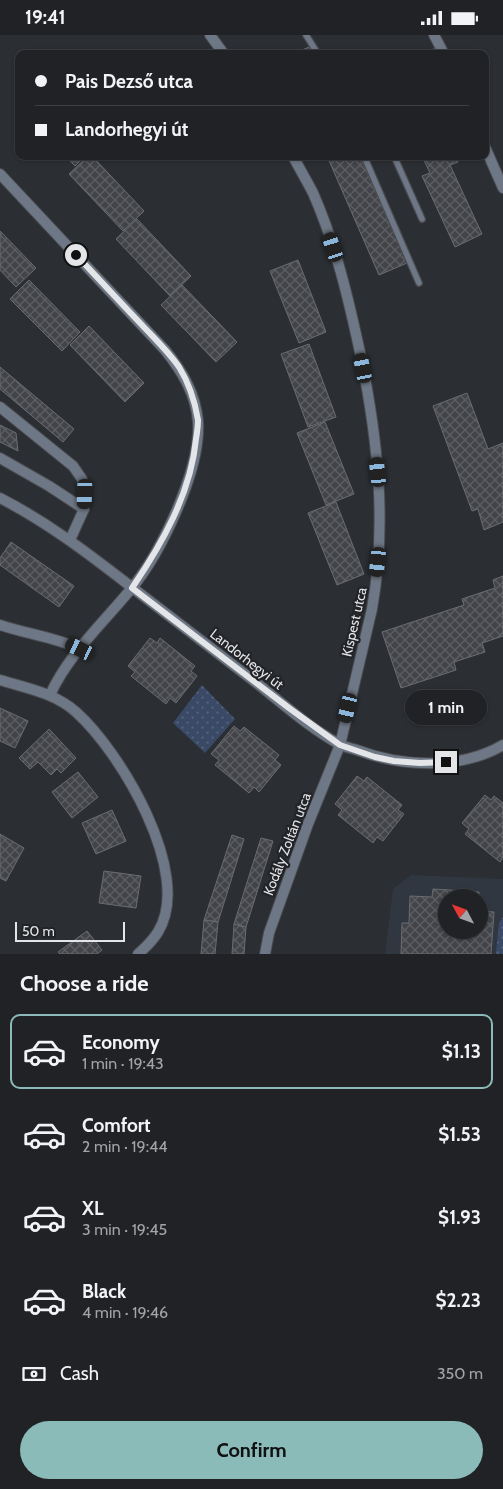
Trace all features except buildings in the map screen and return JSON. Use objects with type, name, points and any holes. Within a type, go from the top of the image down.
[{"type":"street","points":[[210,35],[221,50]]},
{"type":"street","points":[[434,35],[442,50]]},
{"type":"street","points":[[489,156],[503,188]]},
{"type":"street","name":"Kispest utca","points":[[295,160],[312,192],[325,224],[350,303],[366,384],[378,472],[380,531],[376,587],[340,745]]},
{"type":"street","points":[[0,174],[165,350],[188,384],[194,400],[198,422],[195,451],[188,477],[165,534],[151,561],[132,588],[80,649],[50,695]]},
{"type":"street","points":[[0,407],[73,466],[82,479],[85,494],[84,509],[70,540]]},
{"type":"street","points":[[0,458],[84,509]]},
{"type":"street","name":"Landorhegyi út","points":[[0,498],[29,513],[70,540],[340,745],[375,757],[420,763],[446,762],[469,758],[503,745]]},
{"type":"street","points":[[0,625],[19,632],[65,642],[80,649]]},
{"type":"street","points":[[0,680],[50,695],[76,711],[95,731],[127,776],[140,799],[163,857],[168,900],[159,931],[138,954]]},
{"type":"street","name":"Kodály Zoltán utca","points":[[266,954],[268,933],[308,824],[340,745]]},
{"type":"lane","points":[[306,35],[315,50]]},
{"type":"lane","points":[[366,160],[419,283]]},
{"type":"lane","points":[[396,160],[422,219]]},
{"type":"shaded area","points":[[202,685],[235,719],[205,753],[173,723]]},
{"type":"shaded area","points":[[411,875],[503,879],[503,954],[385,954],[393,889]]},
{"type":"shaded area","points":[[503,917],[503,954],[496,954],[499,923]]},
{"type":"route","points":[[76,255],[165,350],[178,367],[188,384],[194,400],[198,422],[195,451],[177,509],[151,561],[132,588],[311,725],[340,745],[375,757],[394,761],[446,762]]}]
